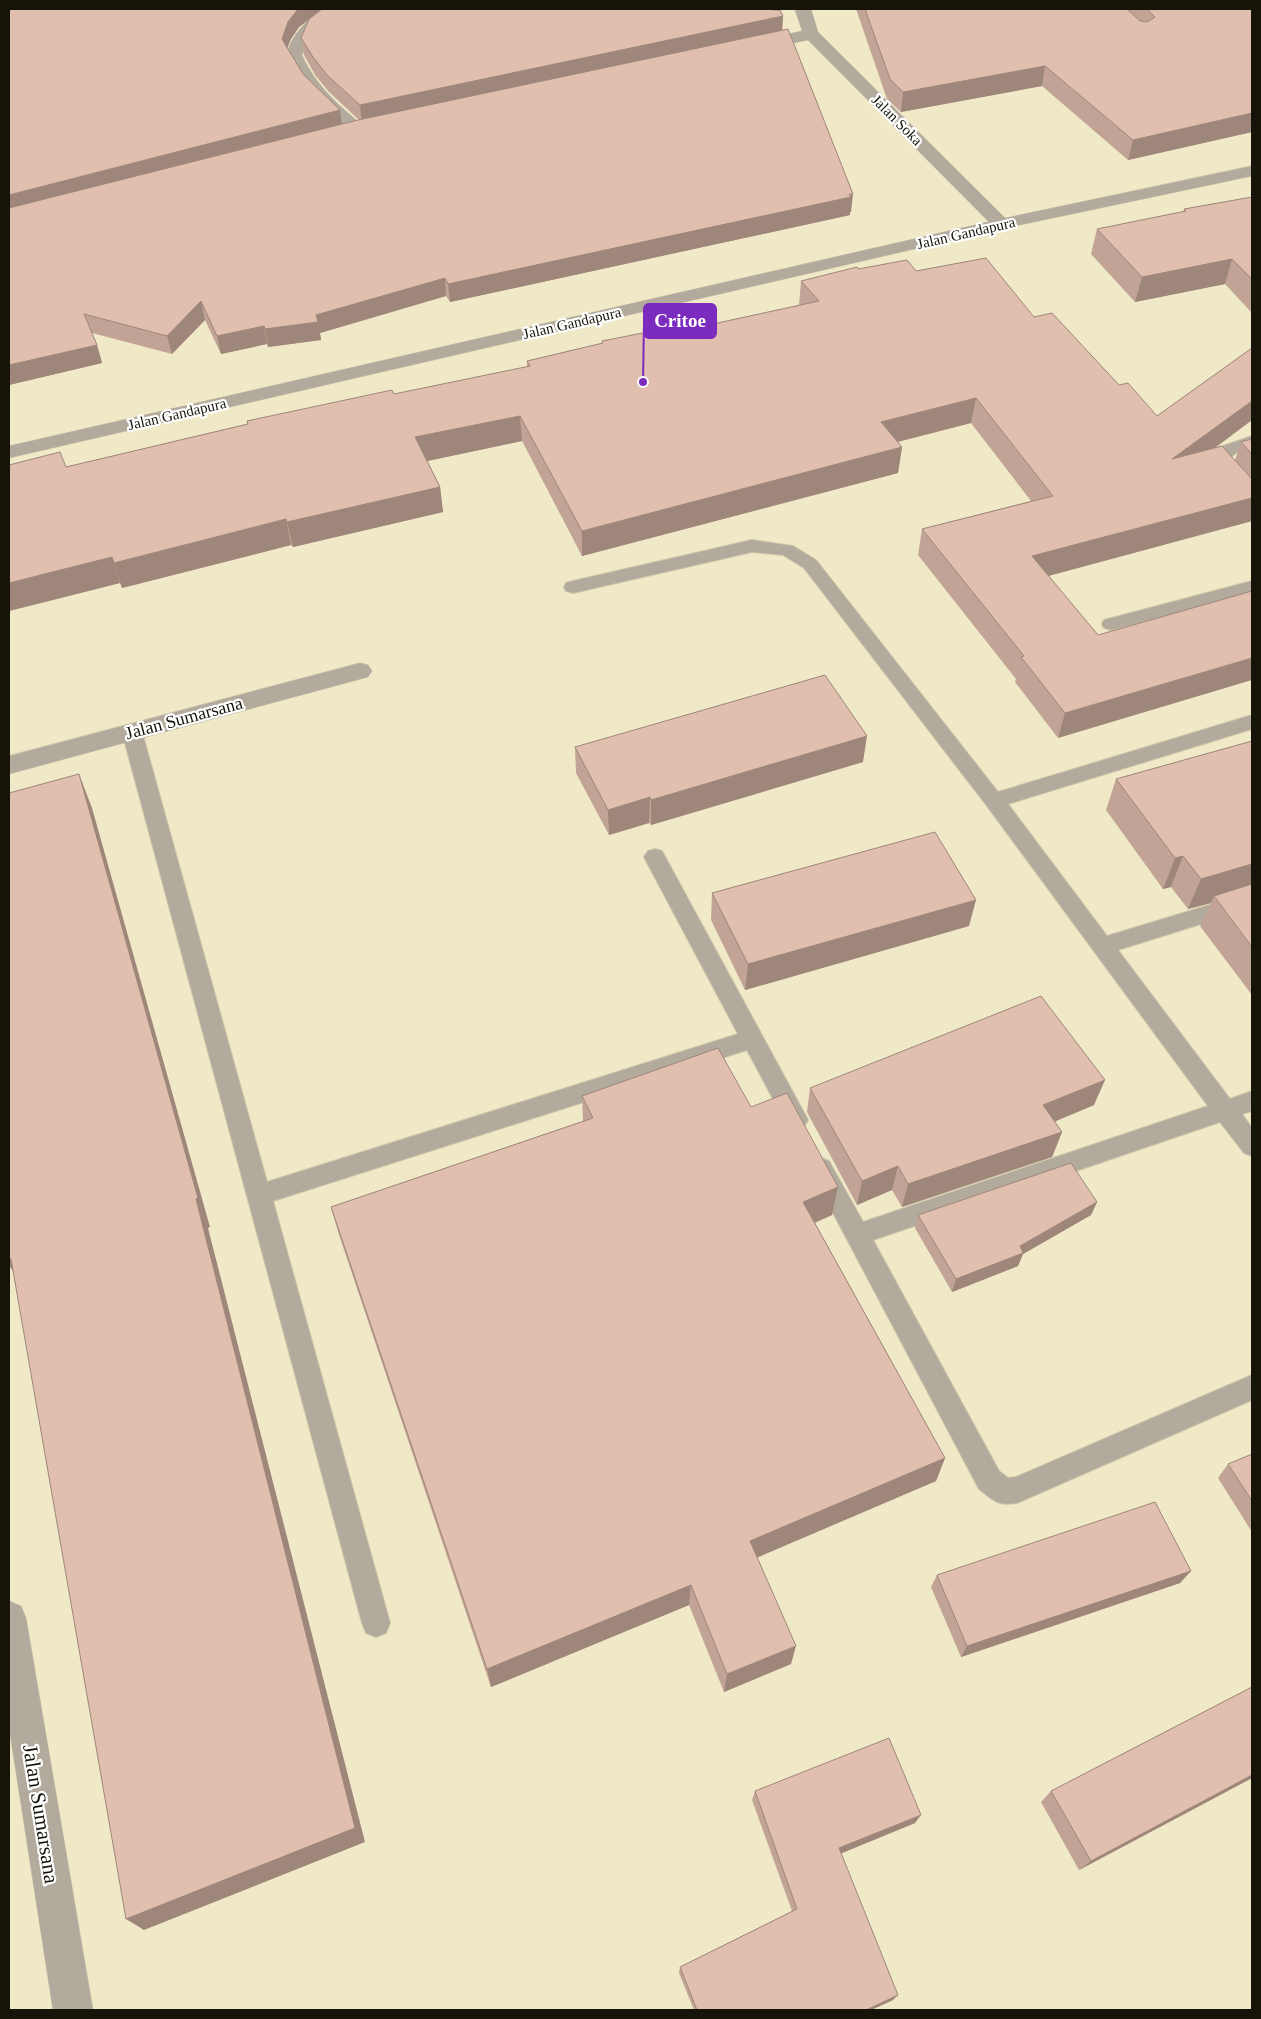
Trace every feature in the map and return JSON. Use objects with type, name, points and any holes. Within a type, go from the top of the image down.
[{"type":"street","points":[[335,9],[307,27],[297,41],[294,55],[310,86],[329,106],[359,131]]},
{"type":"street","name":"Jalan Soka","points":[[803,9],[811,34],[1001,224]]},
{"type":"street","points":[[744,48],[811,34]]},
{"type":"street","points":[[340,136],[378,126]]},
{"type":"street","name":"Jalan Gandapura","points":[[9,452],[1001,224],[1252,171]]},
{"type":"street","name":"Jalan Sumarsana","points":[[9,765],[360,670]]},
{"type":"street","name":"Jalan Sumarsana","points":[[9,1618],[73,2010]]},
{"type":"lane","points":[[1252,441],[1224,453],[1219,460],[1223,471],[1252,501]]},
{"type":"lane","points":[[573,587],[752,546],[788,550],[810,564],[994,801],[1252,1146]]},
{"type":"lane","points":[[1111,624],[1252,587]]},
{"type":"lane","points":[[994,801],[1252,722]]},
{"type":"lane","points":[[132,732],[376,1623]]},
{"type":"lane","points":[[655,857],[989,1480],[1004,1492],[1017,1490],[1252,1387]]},
{"type":"lane","points":[[1103,946],[1252,900]]},
{"type":"lane","points":[[259,1195],[753,1040]]},
{"type":"lane","points":[[857,1234],[1252,1101]]},
{"type":"building","points":[[9,9],[298,9],[288,22],[282,39],[303,74],[340,110],[9,195]]},
{"type":"building","points":[[322,9],[773,9],[780,10],[783,16],[360,105],[327,75],[301,38],[309,19]]},
{"type":"building","points":[[865,9],[1127,9],[1140,21],[1147,22],[1155,17],[1147,9],[1252,9],[1252,113],[1133,140],[1045,66],[903,92],[890,79]]},
{"type":"building","points":[[788,29],[853,194],[849,194],[851,197],[448,284],[445,278],[316,315],[318,322],[265,329],[264,326],[217,336],[201,301],[167,336],[84,314],[97,345],[9,365],[9,208],[358,120]]},
{"type":"building","points":[[1252,197],[1252,279],[1232,259],[1142,277],[1097,229],[1186,211],[1184,209]]},
{"type":"building","points":[[986,258],[1034,317],[1052,313],[1119,385],[1128,383],[1157,416],[1252,348],[1252,401],[1172,459],[1222,446],[1252,479],[1252,498],[1032,556],[1098,635],[1252,591],[1252,658],[1065,713],[1021,657],[1024,656],[922,529],[1053,496],[976,398],[881,422],[902,447],[582,531],[520,416],[415,437],[440,487],[287,522],[286,519],[114,563],[112,557],[9,583],[9,465],[60,452],[66,467],[248,424],[247,421],[392,390],[394,394],[530,366],[527,361],[603,343],[602,341],[658,330],[660,333],[697,324],[699,327],[819,301],[801,281],[857,267],[858,269],[907,260],[916,271]]},
{"type":"building","points":[[1252,439],[1252,454],[1241,442]]},
{"type":"building","points":[[825,675],[867,736],[651,800],[650,797],[608,810],[575,747]]},
{"type":"building","points":[[1252,741],[1252,864],[1201,879],[1183,856],[1175,858],[1116,779]]},
{"type":"building","points":[[79,774],[198,1198],[196,1199],[355,1828],[126,1919],[11,1259],[9,1260],[9,793]]},
{"type":"building","points":[[935,832],[976,900],[748,964],[712,893]]},
{"type":"building","points":[[1252,884],[1252,947],[1214,896]]},
{"type":"building","points":[[1041,996],[1105,1080],[1043,1105],[1062,1132],[908,1184],[898,1166],[862,1181],[810,1088]]},
{"type":"building","points":[[718,1048],[751,1107],[787,1093],[838,1187],[803,1202],[945,1458],[750,1541],[796,1646],[727,1674],[691,1585],[487,1669],[331,1207],[593,1118],[582,1096]]},
{"type":"building","points":[[1071,1163],[1097,1202],[1020,1246],[1023,1253],[956,1279],[918,1215]]},
{"type":"building","points":[[1252,1454],[1252,1501],[1228,1464]]},
{"type":"building","points":[[1155,1502],[1191,1571],[967,1646],[937,1575]]},
{"type":"building","points":[[1252,1687],[1252,1775],[1091,1861],[1051,1791]]},
{"type":"building","points":[[889,1738],[921,1815],[839,1848],[898,1995],[866,2010],[697,2010],[680,1967],[797,1909],[755,1791]]},
{"type":"place","name":"Critoe","points":[[643,382]]}]
